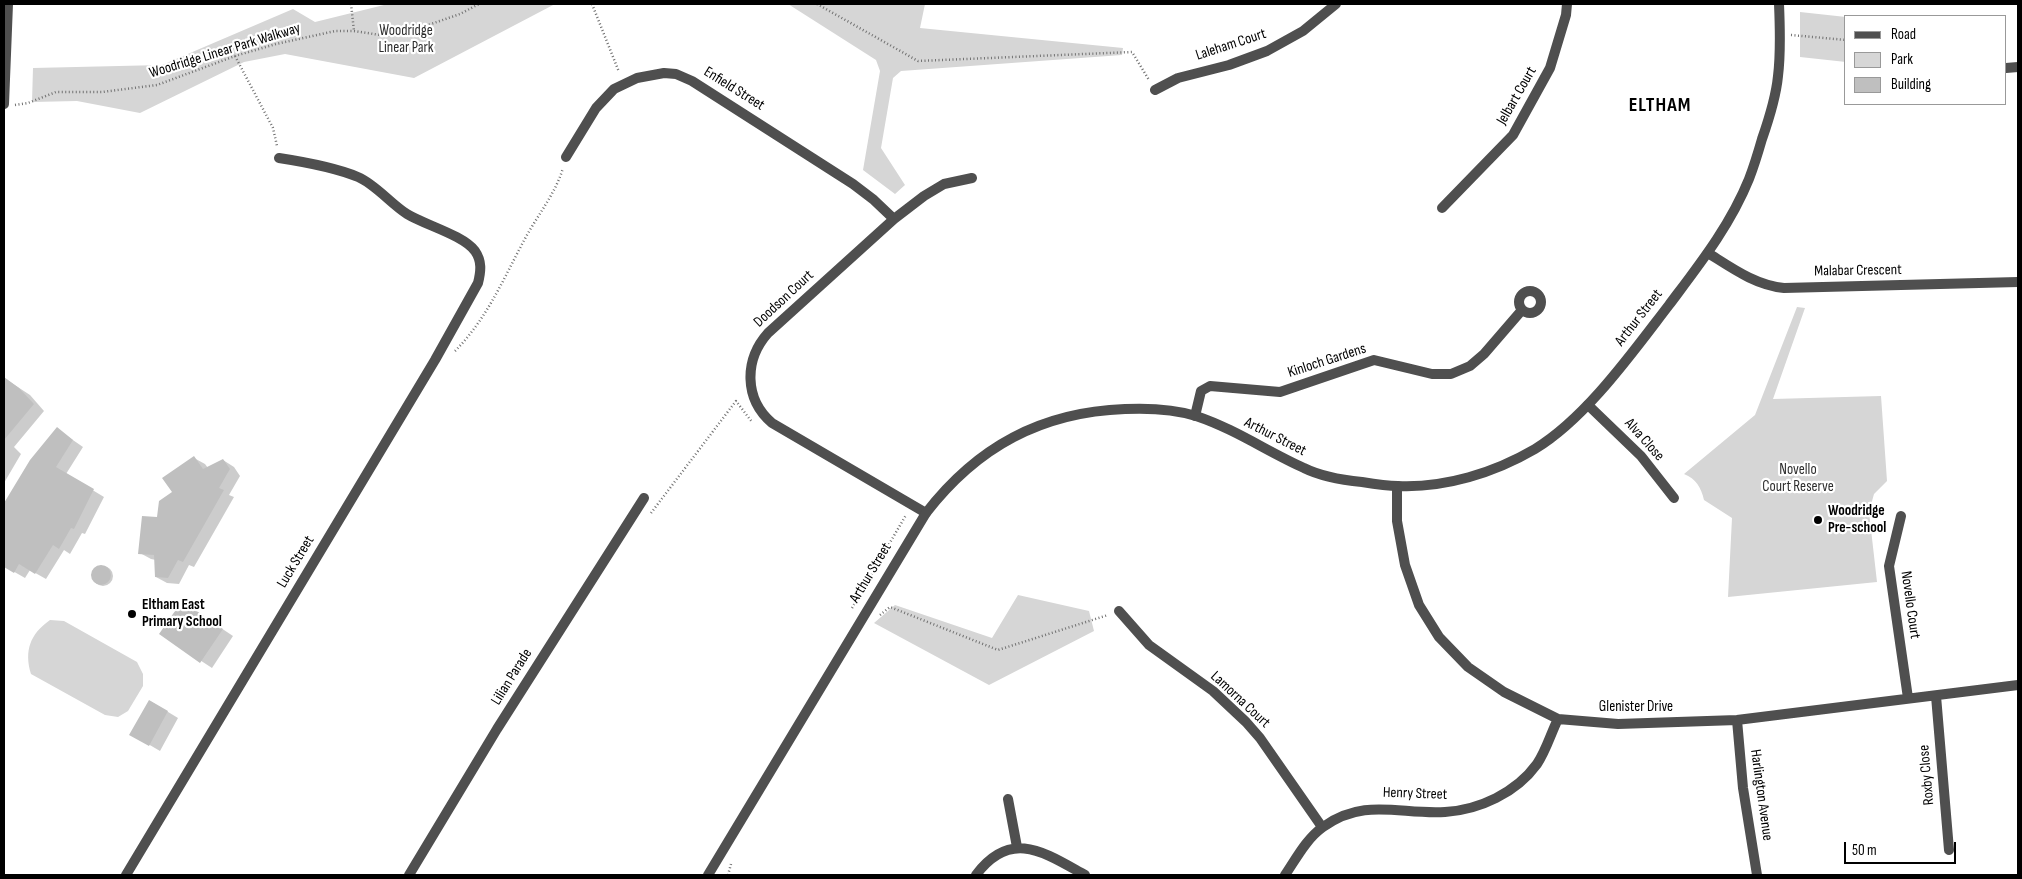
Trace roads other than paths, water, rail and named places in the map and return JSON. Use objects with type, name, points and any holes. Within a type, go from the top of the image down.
[{"type":"street","points":[[8,4],[8,105]]},
{"type":"street","name":"Laleham Court","points":[[1155,90],[1178,78],[1228,65],[1267,52],[1303,31],[1336,4]]},
{"type":"street","name":"Jelbart Court","points":[[1442,208],[1513,134],[1550,68],[1566,15],[1567,4]]},
{"type":"street","name":"Arthur Street","points":[[708,875],[926,513],[942,492],[991,449],[1016,435],[1046,422],[1078,413],[1139,408],[1195,416],[1251,439],[1305,469],[1334,479],[1397,486],[1431,485],[1466,478],[1500,466],[1534,449],[1562,430],[1588,405],[1649,332],[1708,253],[1728,221],[1749,180],[1769,120],[1778,77],[1779,4]]},
{"type":"street","name":"Enfield Street","points":[[566,157],[596,108],[614,89],[624,83],[652,74],[676,74],[706,89],[853,184],[894,219]]},
{"type":"street","name":"Luck Street","points":[[126,875],[435,360],[478,283],[481,272],[480,259],[474,249],[465,242],[407,214],[359,177],[312,164],[279,158]]},
{"type":"street","name":"Doodson Court","points":[[926,513],[772,422],[759,409],[751,390],[752,363],[762,340],[775,325],[894,219],[933,190],[957,180],[972,178]]},
{"type":"street","name":"Malabar Crescent","points":[[1708,253],[1755,281],[1769,286],[1784,288],[2018,282]]},
{"type":"street","name":"Kinloch Gardens","points":[[1195,416],[1201,391],[1210,386],[1280,392],[1374,360],[1432,374],[1450,374],[1470,366],[1484,354],[1522,310]]},
{"type":"street","name":"Alva Close","points":[[1588,405],[1641,456],[1674,498]]},
{"type":"street","name":"Glenister Drive","points":[[1397,486],[1397,521],[1405,564],[1419,605],[1439,637],[1468,667],[1504,692],[1558,719],[1618,724],[1737,720],[2018,686]]},
{"type":"street","name":"Lilian Parade","points":[[409,875],[497,729],[644,498]]},
{"type":"street","name":"Novello Court","points":[[1901,516],[1889,566],[1908,698]]},
{"type":"street","name":"Lamorna Court","points":[[1119,611],[1149,645],[1212,691],[1246,722],[1260,738],[1322,827]]},
{"type":"street","name":"Roxby Close","points":[[1936,696],[1949,850]]},
{"type":"street","name":"Henry Street","points":[[1285,875],[1301,850],[1322,827],[1346,815],[1377,808],[1444,812],[1474,807],[1499,797],[1519,783],[1537,764],[1558,719]]},
{"type":"street","name":"Harlington Avenue","points":[[1737,720],[1744,788],[1757,875]]},
{"type":"street","points":[[1008,799],[1017,847]]},
{"type":"street","points":[[976,875],[991,858],[1000,852],[1017,847],[1038,850],[1085,875]]},
{"type":"place","name":"Woodridge Pre-school","points":[[1818,520]]},
{"type":"place","name":"Eltham East Primary School","points":[[132,614]]},
{"type":"district","name":"ELTHAM","points":[[1660,106]]},
{"type":"park label","name":"Woodridge Linear Park","points":[[406,40]]},
{"type":"park label","name":"Novello Court Reserve","points":[[1798,478]]}]
